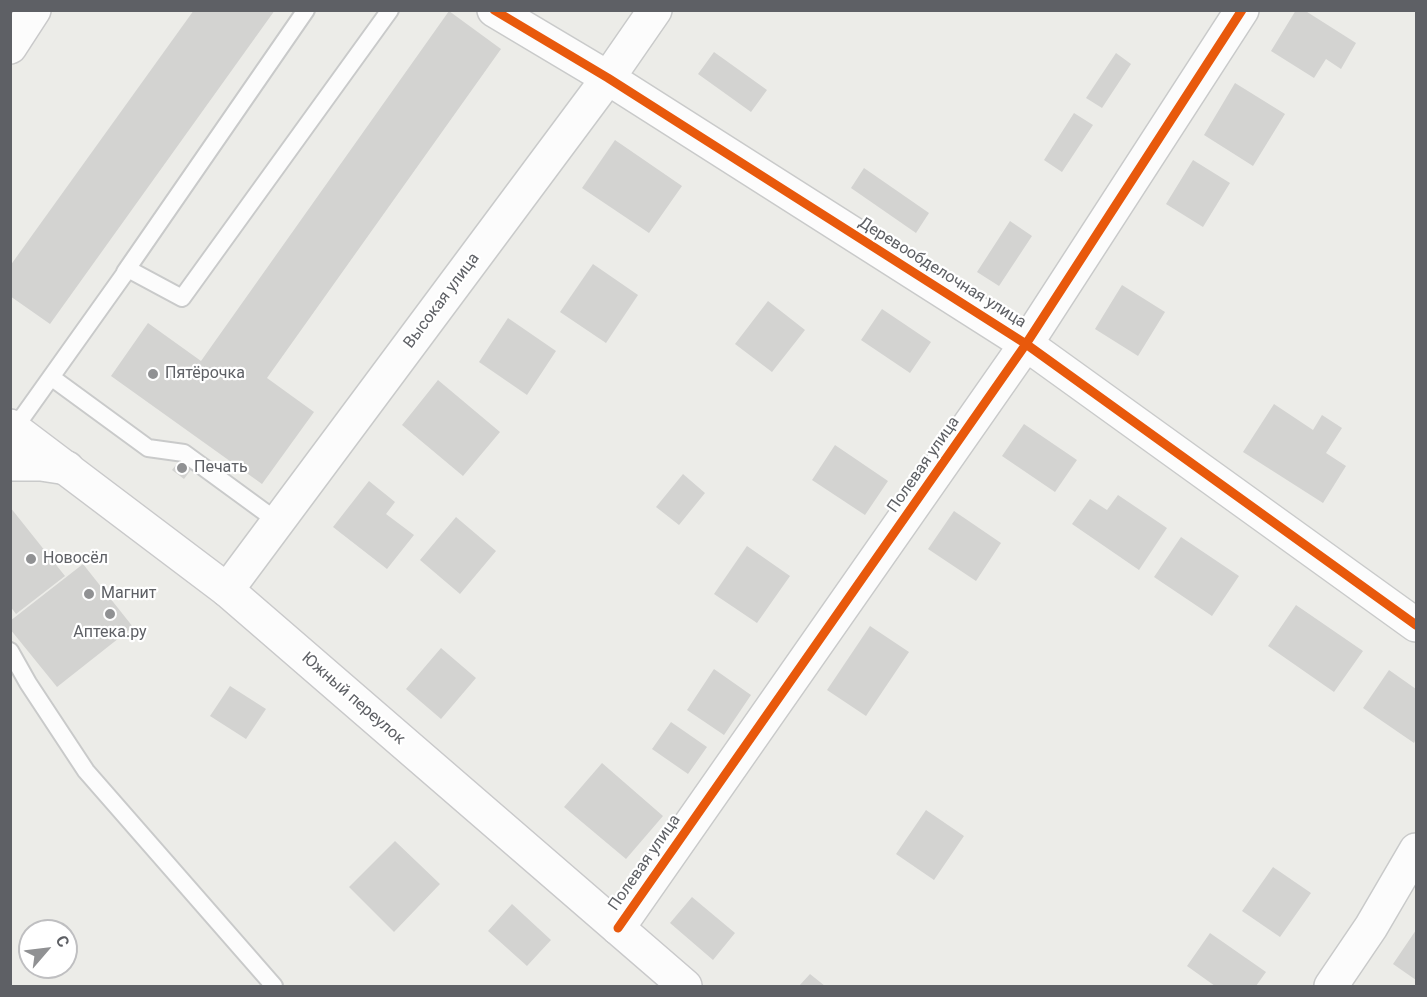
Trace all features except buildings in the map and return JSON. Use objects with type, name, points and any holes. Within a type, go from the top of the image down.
[{"type":"street","points":[[10,47],[34,10]]},
{"type":"street","name":"Деревообделочная улица","points":[[494,10],[608,78],[1026,344],[1416,625]]},
{"type":"street","name":"Высокая улица","points":[[227,590],[608,78],[655,10]]},
{"type":"street","name":"Полевая улица","points":[[618,928],[1026,344],[1242,10]]},
{"type":"street","name":"Южный переулок","points":[[12,427],[227,590],[685,987]]},
{"type":"street","points":[[10,464],[41,464],[67,468]]},
{"type":"street","points":[[1331,987],[1371,927],[1416,850]]},
{"type":"lane","points":[[12,427],[51,377],[306,10]]},
{"type":"lane","points":[[125,272],[128,269],[182,298],[390,10]]},
{"type":"lane","points":[[51,377],[148,448],[184,453],[277,521]]},
{"type":"lane","points":[[10,651],[28,683],[86,771],[274,987]]},
{"type":"cycle path","points":[[494,10],[608,78],[1026,344],[1416,625]]},
{"type":"cycle path","points":[[618,928],[1026,344],[1242,10]]},
{"type":"place","name":"Пятёрочка","points":[[153,374]]},
{"type":"place","name":"Печать","points":[[182,468]]},
{"type":"place","name":"Новосёл","points":[[31,559]]},
{"type":"place","name":"Магнит","points":[[89,594]]},
{"type":"place","name":"Аптека.ру","points":[[110,614]]}]
